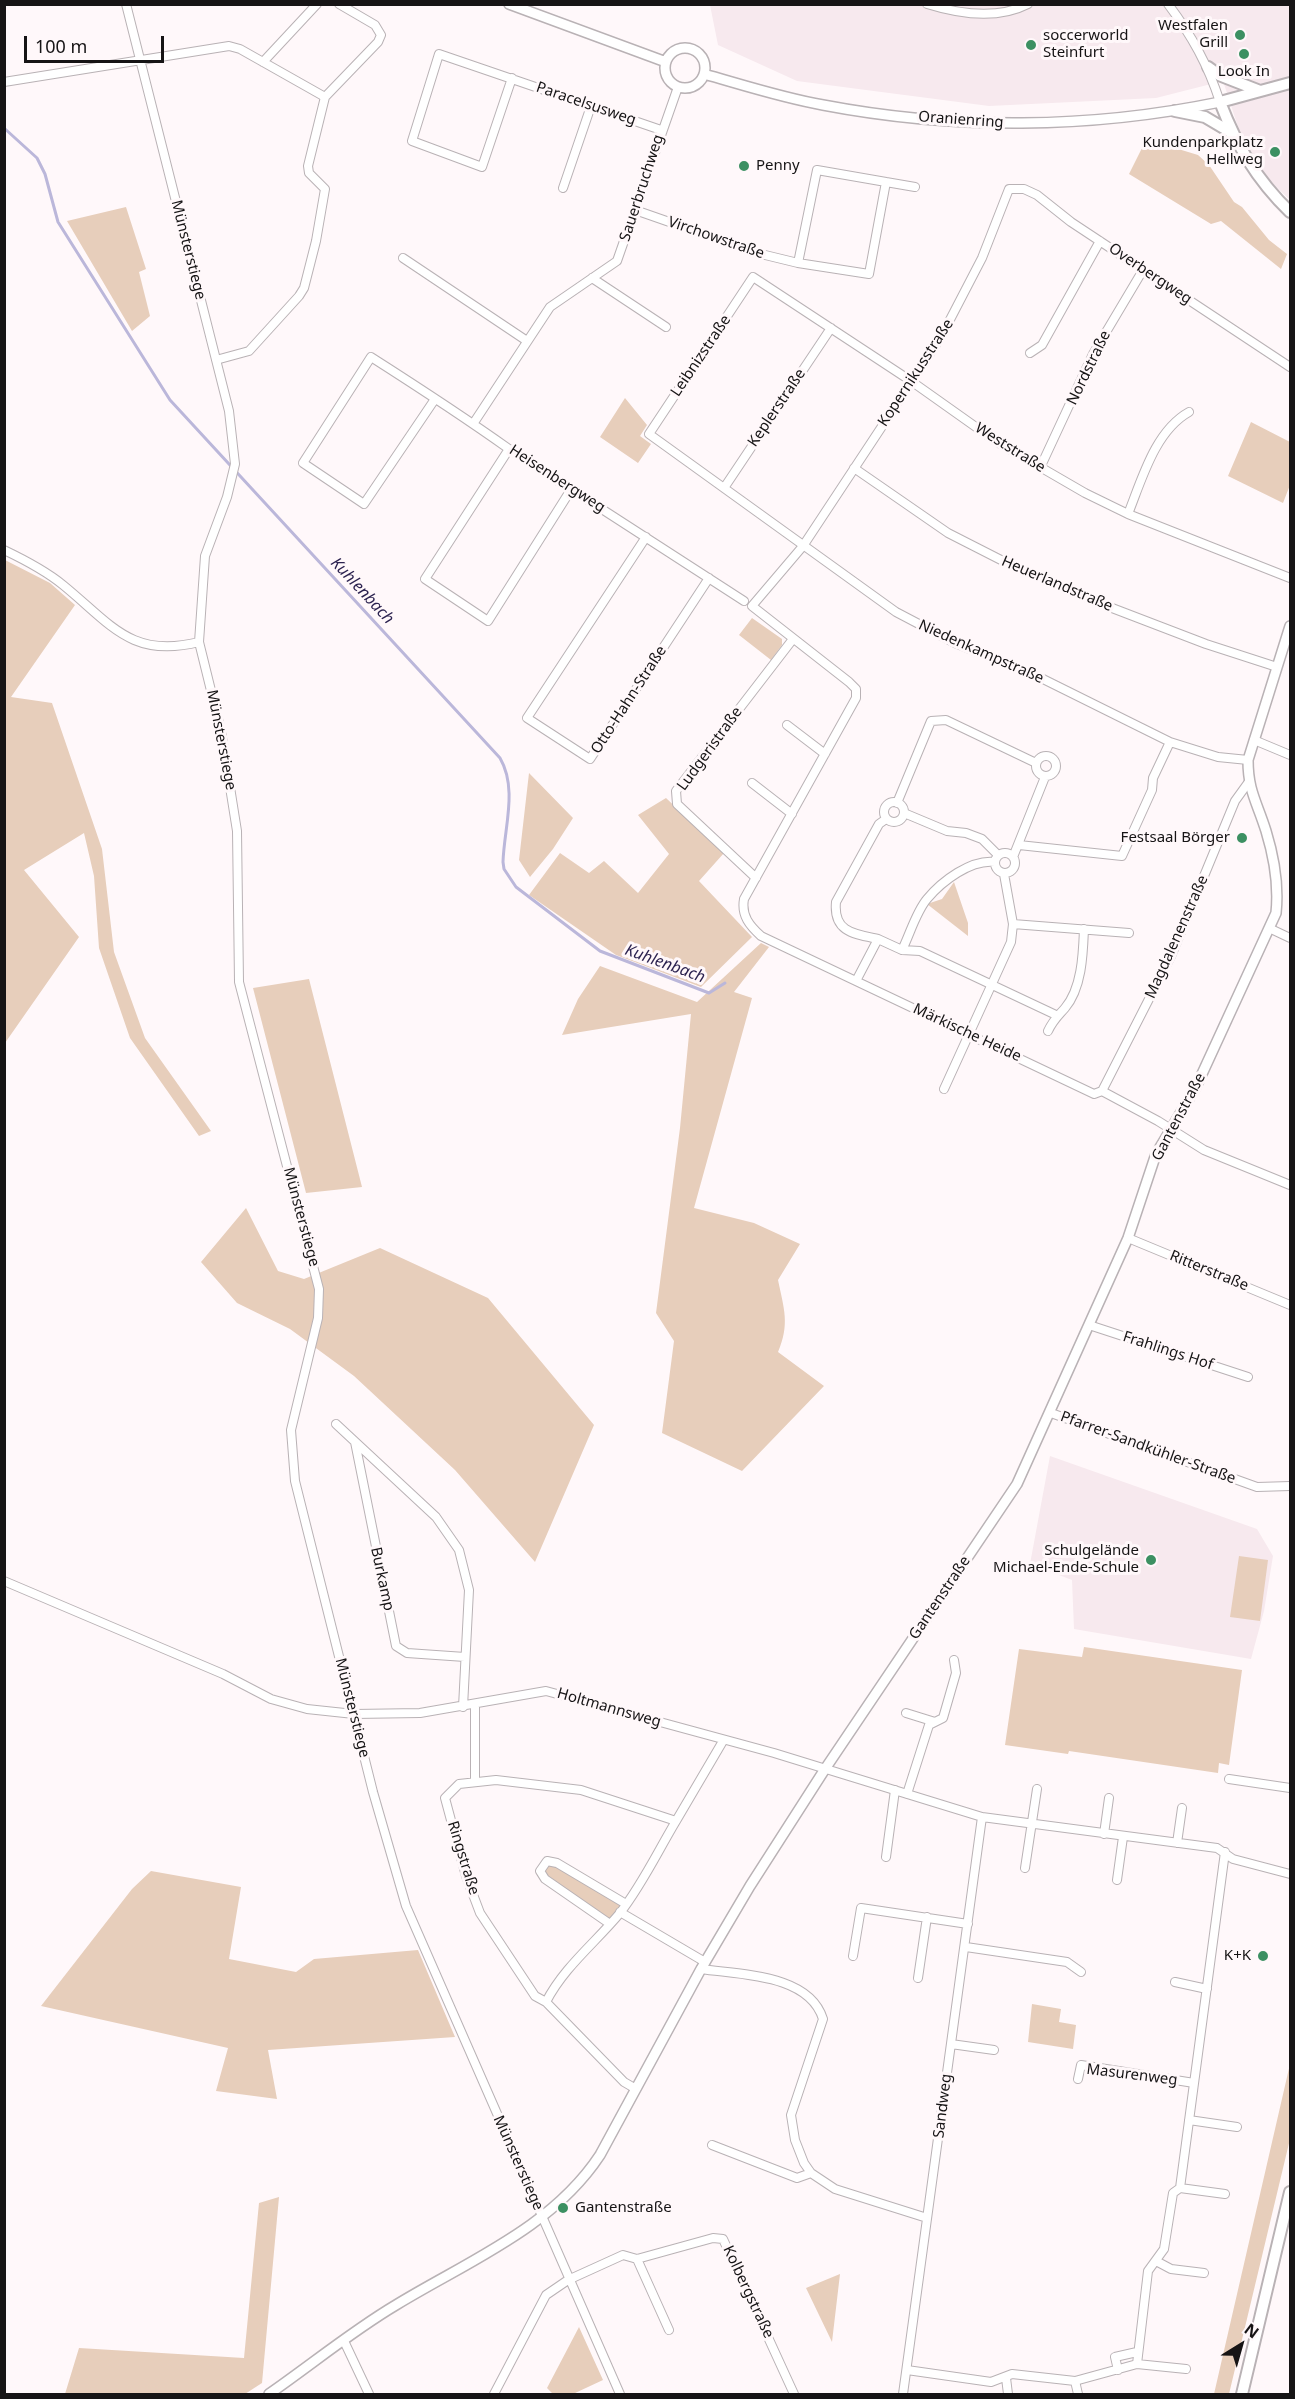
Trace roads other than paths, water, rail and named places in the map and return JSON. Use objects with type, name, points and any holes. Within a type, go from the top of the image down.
[{"type":"main road","points":[[1208,67],[1218,75],[1260,91]]},
{"type":"main road","points":[[1290,83],[1220,102],[1233,134],[1266,189],[1290,212]]},
{"type":"main road","points":[[1174,111],[1205,117],[1233,134]]},
{"type":"main road","points":[[1242,2394],[1290,2192]]},
{"type":"street","name":"Münsterstiege","points":[[126,4],[232,428],[235,464],[205,556],[199,642],[221,731],[235,821],[239,873],[239,982],[320,1289],[318,1318],[294,1409],[291,1450],[295,1481],[392,1865],[405,1906],[620,2394]]},
{"type":"street","points":[[263,62],[317,4]]},
{"type":"street","points":[[216,360],[249,351],[304,288],[316,242],[325,189],[309,173],[308,166],[324,97],[378,42],[381,35],[375,25],[339,4]]},
{"type":"street","points":[[509,4],[666,62]]},
{"type":"street","points":[[927,4],[980,15],[1018,9],[1028,4]]},
{"type":"street","points":[[1168,4],[1208,67],[1220,102]]},
{"type":"street","points":[[4,82],[229,46],[263,62],[324,97]]},
{"type":"street","points":[[689,49],[701,56],[704,62],[704,75],[694,87],[678,87],[667,77],[666,62],[675,51],[689,49]]},
{"type":"street","name":"Paracelsusweg","points":[[512,78],[482,167],[412,141],[439,54],[512,78],[661,130]]},
{"type":"street","name":"Oranienring","points":[[704,75],[822,105],[938,120],[1042,123],[1174,111],[1220,102]]},
{"type":"street","name":"Sauerbruchweg","points":[[473,424],[550,307],[617,261],[661,130],[678,87]]},
{"type":"street","points":[[563,189],[591,106]]},
{"type":"street","points":[[798,263],[817,170],[915,187]]},
{"type":"street","name":"Virchowstraße","points":[[635,210],[760,254],[798,263],[869,274],[886,182]]},
{"type":"street","name":"Overbergweg","points":[[1009,189],[1023,189],[1037,195],[1048,206],[1290,367]]},
{"type":"street","name":"Kopernikusstraße","points":[[803,546],[963,298],[1009,189]]},
{"type":"street","points":[[1030,353],[1042,345],[1100,241]]},
{"type":"street","points":[[403,258],[527,341]]},
{"type":"street","name":"Nordstraße","points":[[1040,468],[1093,354],[1143,270]]},
{"type":"street","name":"Weststraße","points":[[753,277],[911,381],[997,442],[1040,468],[1128,514],[1290,578]]},
{"type":"street","name":"Leibnizstraße","points":[[649,434],[753,277]]},
{"type":"street","points":[[592,278],[666,327]]},
{"type":"street","name":"Keplerstraße","points":[[724,488],[831,328]]},
{"type":"street","name":"Heisenbergweg","points":[[435,399],[364,504],[303,463],[371,357],[744,601]]},
{"type":"street","points":[[1128,514],[1160,441],[1175,419],[1189,412]]},
{"type":"street","name":"Niedenkampstraße","points":[[649,434],[896,612],[925,628],[1037,676],[1170,742],[1218,757],[1248,760]]},
{"type":"street","points":[[509,449],[425,579],[488,621],[572,488]]},
{"type":"street","name":"Heuerlandstraße","points":[[854,468],[948,533],[1001,560],[1100,603],[1206,644],[1277,667]]},
{"type":"street","name":"Otto-Hahn-Straße","points":[[646,537],[527,718],[590,759],[709,578]]},
{"type":"street","points":[[756,878],[856,698],[856,689],[752,606],[803,546]]},
{"type":"street","points":[[4,550],[62,584],[129,639],[143,645],[164,646],[181,646],[199,642]]},
{"type":"street","name":"Gantenstraße","points":[[269,2394],[395,2305],[476,2260],[541,2216],[570,2194],[592,2168],[703,1966],[825,1769],[1007,1501],[1051,1413],[1128,1238],[1156,1154],[1196,1087],[1271,929],[1278,897],[1274,863],[1266,830],[1248,783],[1248,760],[1290,626]]},
{"type":"street","name":"Ludgeristraße","points":[[756,878],[677,804],[676,791],[793,639]]},
{"type":"street","points":[[897,803],[932,721],[946,720],[1036,764]]},
{"type":"street","points":[[787,725],[825,754]]},
{"type":"street","points":[[1254,740],[1290,755]]},
{"type":"street","points":[[1019,845],[1122,856],[1152,790],[1153,778],[1170,742]]},
{"type":"street","points":[[1004,874],[1011,871],[1015,864],[1013,857],[1045,777],[1053,774],[1056,766],[1053,759],[1046,756],[1038,759],[1036,764],[1038,773],[1045,777]]},
{"type":"street","points":[[752,783],[792,814]]},
{"type":"street","name":"Magdalenenstraße","points":[[1102,1091],[1171,956],[1235,801],[1248,783]]},
{"type":"street","points":[[897,803],[902,806],[904,813],[901,820],[893,823],[886,819],[884,812],[887,805],[897,803]]},
{"type":"street","points":[[904,813],[947,831],[966,832],[982,839],[997,859],[997,870],[1004,874]]},
{"type":"street","points":[[886,819],[879,825],[836,902],[835,916],[842,927],[859,936],[878,939],[902,950],[920,951],[1056,1016]]},
{"type":"street","points":[[902,950],[926,900],[950,878],[982,861],[997,859],[1006,853],[1013,857]]},
{"type":"street","points":[[944,1089],[1011,942],[1013,924],[1004,874]]},
{"type":"street","name":"Märkische Heide","points":[[756,878],[742,908],[752,928],[761,936],[1094,1094],[1102,1091],[1158,1121],[1169,1131],[1204,1150],[1290,1185]]},
{"type":"street","points":[[1013,924],[1129,933]]},
{"type":"street","points":[[1048,1031],[1056,1016],[1066,1008],[1080,976],[1084,929]]},
{"type":"street","points":[[1271,929],[1290,938]]},
{"type":"street","points":[[856,981],[878,939]]},
{"type":"street","name":"Ritterstraße","points":[[1128,1238],[1290,1305]]},
{"type":"street","name":"Frahlings Hof","points":[[1089,1325],[1248,1377]]},
{"type":"street","name":"Pfarrer-Sandkühler-Straße","points":[[1051,1413],[1246,1483],[1267,1488],[1290,1486]]},
{"type":"street","points":[[336,1424],[436,1517],[459,1550],[469,1590],[463,1707]]},
{"type":"street","name":"Burkamp","points":[[355,1442],[396,1646],[407,1653],[465,1657]]},
{"type":"street","name":"Holtmannsweg","points":[[4,1581],[223,1674],[271,1699],[307,1709],[354,1714],[420,1713],[463,1707],[546,1690],[825,1769],[982,1817],[1217,1848],[1233,1858],[1290,1874]]},
{"type":"street","points":[[907,1794],[929,1725],[943,1718],[956,1673],[954,1660]]},
{"type":"street","points":[[475,1704],[475,1782]]},
{"type":"street","points":[[906,1713],[935,1722]]},
{"type":"street","points":[[546,2002],[553,1987],[574,1961],[626,1904],[723,1741]]},
{"type":"street","points":[[1229,1779],[1290,1788]]},
{"type":"street","name":"Ringstraße","points":[[636,2090],[624,2082],[546,2002],[535,1996],[480,1912],[466,1876],[445,1798],[459,1784],[496,1780],[582,1790],[676,1821]]},
{"type":"street","points":[[1025,1868],[1037,1789]]},
{"type":"street","points":[[886,1857],[896,1790]]},
{"type":"street","points":[[1104,1834],[1109,1798]]},
{"type":"street","points":[[1177,1843],[1182,1808]]},
{"type":"street","name":"Sandweg","points":[[903,2394],[982,1817]]},
{"type":"street","points":[[1117,1880],[1123,1837]]},
{"type":"street","points":[[1180,2188],[1225,1852]]},
{"type":"street","points":[[610,1924],[545,1879],[540,1871],[547,1861],[556,1863],[626,1904]]},
{"type":"street","points":[[853,1956],[861,1908],[968,1924]]},
{"type":"street","points":[[620,1912],[703,1966],[771,1980],[800,1990],[818,2003],[823,2019],[791,2115],[795,2140],[804,2163],[811,2173],[835,2189],[927,2218]]},
{"type":"street","points":[[918,1978],[927,1917]]},
{"type":"street","points":[[966,1947],[1067,1962],[1081,1972]]},
{"type":"street","points":[[1175,1982],[1207,1989]]},
{"type":"street","points":[[951,2044],[994,2050]]},
{"type":"street","name":"Masurenweg","points":[[1078,2079],[1081,2065],[1194,2083]]},
{"type":"street","points":[[1189,2120],[1237,2127]]},
{"type":"street","points":[[712,2145],[797,2178],[811,2173]]},
{"type":"street","points":[[1137,2364],[1148,2271],[1164,2249],[1173,2193],[1180,2188],[1225,2194]]},
{"type":"street","name":"Kolbergstraße","points":[[637,2259],[713,2238],[723,2239],[794,2394]]},
{"type":"street","points":[[494,2394],[546,2295],[568,2280],[623,2255],[637,2259],[669,2330]]},
{"type":"street","points":[[1156,2261],[1170,2269],[1203,2273]]},
{"type":"street","points":[[344,2341],[369,2394]]},
{"type":"street","points":[[1118,2370],[1115,2357],[1137,2352]]},
{"type":"street","points":[[907,2370],[991,2382],[1012,2374],[1075,2380],[1137,2364],[1186,2369]]},
{"type":"street","points":[[1006,2378],[1008,2394]]},
{"type":"street","points":[[1075,2380],[1078,2394]]},
{"type":"waterway","name":"Kuhlenbach","points":[[4,128],[37,158],[45,174],[58,222],[170,400],[500,758],[505,770],[509,796],[503,862],[504,869],[516,887],[600,951],[709,993],[725,983]]},
{"type":"place","name":"Westfalen Grill","points":[[1240,35]]},
{"type":"place","name":"soccerworld Steinfurt","points":[[1031,45]]},
{"type":"place","name":"Look In","points":[[1244,54]]},
{"type":"place","name":"Kundenparkplatz Hellweg","points":[[1275,152]]},
{"type":"place","name":"Penny","points":[[744,166]]},
{"type":"place","name":"Festsaal Börger","points":[[1242,838]]},
{"type":"place","name":"Schulgelände Michael-Ende-Schule","points":[[1151,1560]]},
{"type":"place","name":"K+K","points":[[1263,1956]]},
{"type":"place","name":"Gantenstraße","points":[[563,2208]]}]
